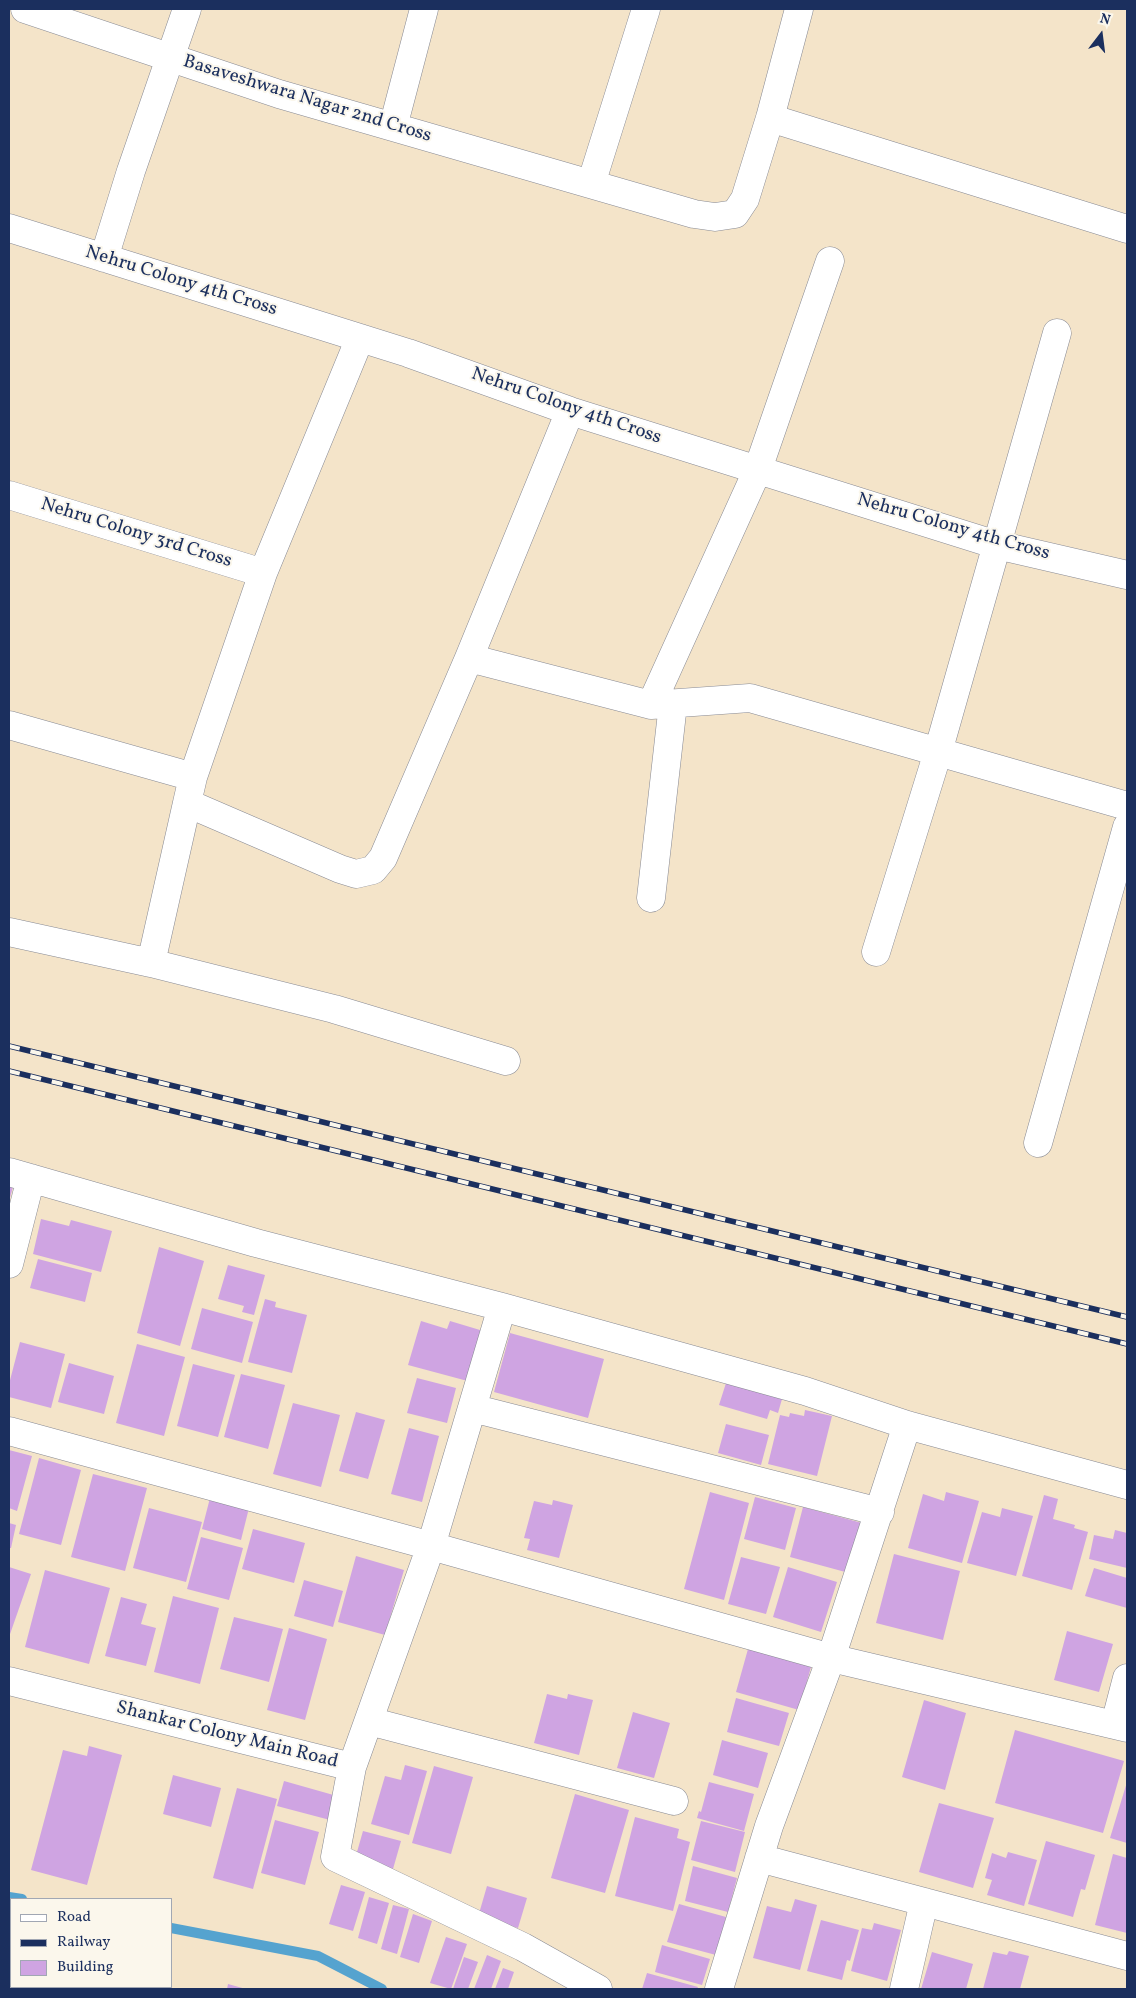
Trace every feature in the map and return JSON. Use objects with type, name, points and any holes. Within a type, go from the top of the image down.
[{"type":"street","name":"Basaveshwara Nagar 2nd Cross","points":[[25,9],[279,94],[694,214],[715,217],[734,214],[745,199],[770,118]]},
{"type":"street","points":[[104,258],[187,9]]},
{"type":"street","points":[[393,127],[424,9]]},
{"type":"street","points":[[591,184],[646,9]]},
{"type":"street","points":[[799,9],[770,118],[1127,229]]},
{"type":"street","name":"Nehru Colony 4th Cross","points":[[9,228],[408,353],[570,411],[997,545],[1127,575]]},
{"type":"street","points":[[652,898],[662,704],[758,469],[830,261]]},
{"type":"street","points":[[876,952],[938,752],[1057,333]]},
{"type":"street","points":[[151,964],[190,790],[263,573],[360,338]]},
{"type":"street","points":[[9,726],[190,790],[340,869],[356,874],[373,870],[383,858],[469,658],[570,411]]},
{"type":"street","name":"Nehru Colony 3rd Cross","points":[[9,495],[263,573]]},
{"type":"street","points":[[469,658],[662,704],[750,698],[1127,806]]},
{"type":"street","points":[[1038,1143],[1127,827]]},
{"type":"street","points":[[9,932],[151,964],[334,1009],[506,1061]]},
{"type":"street","points":[[9,1264],[20,1175],[256,1243],[502,1307],[805,1391],[907,1425],[1127,1485]]},
{"type":"street","name":"Shankar Colony Main Road","points":[[9,1681],[352,1767],[431,1546],[502,1307]]},
{"type":"street","points":[[472,1408],[880,1512]]},
{"type":"street","points":[[719,1989],[759,1858],[831,1658],[907,1425]]},
{"type":"street","points":[[9,1432],[431,1546],[831,1658],[1121,1726],[1127,1678]]},
{"type":"street","points":[[369,1720],[674,1802]]},
{"type":"street","points":[[352,1767],[335,1857],[523,1947],[598,1989]]},
{"type":"street","points":[[759,1858],[1127,1956]]},
{"type":"street","points":[[904,1989],[924,1902]]},
{"type":"building","points":[[9,1186],[13,1187],[9,1201]]},
{"type":"building","points":[[41,1219],[69,1226],[71,1220],[112,1231],[101,1272],[33,1254]]},
{"type":"building","points":[[159,1247],[204,1261],[180,1346],[137,1333]]},
{"type":"building","points":[[38,1259],[92,1273],[85,1302],[30,1288]]},
{"type":"building","points":[[228,1265],[265,1275],[254,1315],[242,1312],[244,1306],[218,1299]]},
{"type":"building","points":[[265,1299],[276,1302],[275,1307],[307,1315],[292,1373],[248,1362]]},
{"type":"building","points":[[202,1308],[253,1322],[242,1363],[191,1349]]},
{"type":"building","points":[[421,1321],[447,1329],[450,1321],[490,1333],[475,1383],[408,1365]]},
{"type":"building","points":[[510,1333],[604,1359],[588,1418],[494,1392]]},
{"type":"building","points":[[20,1342],[65,1354],[51,1408],[9,1397],[9,1384]]},
{"type":"building","points":[[137,1344],[185,1357],[164,1436],[116,1423]]},
{"type":"building","points":[[69,1363],[114,1376],[104,1414],[58,1402]]},
{"type":"building","points":[[193,1364],[235,1375],[218,1437],[177,1426]]},
{"type":"building","points":[[241,1374],[285,1385],[268,1449],[224,1437]]},
{"type":"building","points":[[417,1378],[456,1388],[447,1423],[407,1413]]},
{"type":"building","points":[[726,1383],[782,1399],[778,1413],[770,1410],[767,1419],[719,1405]]},
{"type":"building","points":[[293,1403],[340,1415],[321,1487],[273,1474]]},
{"type":"building","points":[[805,1410],[832,1416],[817,1476],[768,1464],[780,1415],[789,1417],[790,1413],[804,1416]]},
{"type":"building","points":[[356,1412],[385,1420],[368,1479],[339,1471]]},
{"type":"building","points":[[726,1424],[769,1435],[761,1465],[718,1453]]},
{"type":"building","points":[[409,1428],[439,1436],[422,1502],[391,1494]]},
{"type":"building","points":[[9,1450],[32,1456],[17,1511],[9,1508]]},
{"type":"building","points":[[39,1458],[81,1470],[61,1545],[19,1534]]},
{"type":"building","points":[[93,1474],[147,1488],[125,1571],[71,1557]]},
{"type":"building","points":[[710,1492],[749,1503],[724,1600],[684,1589]]},
{"type":"building","points":[[946,1492],[979,1501],[962,1563],[908,1548],[923,1494],[944,1501]]},
{"type":"building","points":[[1044,1495],[1058,1499],[1053,1519],[1075,1525],[1074,1528],[1088,1532],[1072,1590],[1022,1576]]},
{"type":"building","points":[[755,1497],[796,1508],[785,1550],[744,1539]]},
{"type":"building","points":[[210,1498],[249,1508],[241,1540],[202,1529]]},
{"type":"building","points":[[553,1500],[573,1505],[559,1558],[527,1550],[530,1539],[524,1538],[534,1501],[552,1505]]},
{"type":"building","points":[[803,1507],[862,1523],[849,1573],[790,1557]]},
{"type":"building","points":[[149,1508],[202,1522],[186,1582],[133,1568]]},
{"type":"building","points":[[1002,1508],[1033,1516],[1016,1576],[967,1563],[982,1512],[1000,1517]]},
{"type":"building","points":[[9,1523],[16,1525],[11,1548],[9,1548]]},
{"type":"building","points":[[253,1529],[305,1543],[294,1583],[242,1569]]},
{"type":"building","points":[[1115,1530],[1127,1533],[1127,1568],[1089,1559],[1094,1535],[1113,1539]]},
{"type":"building","points":[[201,1537],[243,1548],[229,1600],[187,1589]]},
{"type":"building","points":[[894,1554],[960,1571],[943,1640],[876,1623]]},
{"type":"building","points":[[356,1556],[404,1570],[385,1635],[338,1622]]},
{"type":"building","points":[[741,1557],[780,1567],[766,1614],[728,1604]]},
{"type":"building","points":[[9,1567],[31,1574],[9,1637]]},
{"type":"building","points":[[788,1567],[837,1582],[821,1632],[773,1617]]},
{"type":"building","points":[[1094,1568],[1127,1578],[1127,1608],[1085,1596]]},
{"type":"building","points":[[45,1570],[110,1588],[89,1664],[25,1647]]},
{"type":"building","points":[[304,1580],[343,1591],[333,1627],[294,1616]]},
{"type":"building","points":[[173,1596],[219,1608],[200,1684],[154,1672]]},
{"type":"building","points":[[121,1597],[147,1604],[141,1624],[156,1628],[146,1666],[105,1656]]},
{"type":"building","points":[[234,1617],[283,1629],[269,1682],[220,1669]]},
{"type":"building","points":[[289,1628],[327,1639],[305,1720],[267,1710]]},
{"type":"building","points":[[1067,1631],[1113,1644],[1099,1692],[1054,1680]]},
{"type":"building","points":[[748,1649],[811,1667],[799,1710],[736,1692]]},
{"type":"building","points":[[547,1694],[567,1699],[568,1694],[593,1700],[579,1755],[534,1743]]},
{"type":"building","points":[[736,1698],[789,1713],[779,1746],[727,1732]]},
{"type":"building","points":[[924,1700],[966,1713],[945,1790],[902,1777]]},
{"type":"building","points":[[633,1712],[670,1723],[654,1778],[617,1768]]},
{"type":"building","points":[[1015,1730],[1124,1761],[1103,1833],[995,1803]]},
{"type":"building","points":[[722,1740],[768,1753],[758,1788],[713,1775]]},
{"type":"building","points":[[89,1746],[122,1755],[87,1885],[31,1870],[63,1750],[87,1756]]},
{"type":"building","points":[[405,1765],[427,1771],[409,1835],[371,1824],[385,1776],[401,1780]]},
{"type":"building","points":[[434,1766],[473,1777],[451,1854],[412,1843]]},
{"type":"building","points":[[173,1775],[221,1788],[211,1827],[163,1814]]},
{"type":"building","points":[[284,1781],[337,1796],[330,1820],[277,1806]]},
{"type":"building","points":[[709,1782],[754,1794],[744,1831],[697,1818],[699,1811],[701,1812]]},
{"type":"building","points":[[1127,1782],[1127,1843],[1110,1838]]},
{"type":"building","points":[[237,1788],[277,1799],[253,1889],[213,1878]]},
{"type":"building","points":[[575,1794],[629,1810],[605,1893],[551,1878]]},
{"type":"building","points":[[939,1803],[994,1818],[973,1888],[919,1872]]},
{"type":"building","points":[[635,1817],[679,1829],[677,1838],[690,1842],[673,1911],[615,1896]]},
{"type":"building","points":[[275,1820],[319,1832],[305,1885],[261,1873]]},
{"type":"building","points":[[701,1821],[745,1832],[735,1872],[691,1860]]},
{"type":"building","points":[[363,1831],[401,1841],[393,1869],[355,1859]]},
{"type":"building","points":[[1046,1841],[1095,1855],[1085,1890],[1081,1889],[1073,1917],[1028,1904]]},
{"type":"building","points":[[1008,1852],[1037,1860],[1024,1906],[987,1895],[992,1880],[985,1878],[992,1853],[1006,1858]]},
{"type":"building","points":[[1113,1854],[1127,1858],[1127,1933],[1095,1925]]},
{"type":"building","points":[[693,1866],[737,1878],[728,1912],[685,1901]]},
{"type":"building","points":[[341,1885],[365,1892],[353,1931],[329,1924]]},
{"type":"building","points":[[487,1886],[527,1898],[518,1928],[478,1917]]},
{"type":"building","points":[[369,1897],[389,1903],[377,1944],[358,1938]]},
{"type":"building","points":[[795,1899],[817,1905],[800,1970],[753,1958],[767,1906],[791,1912]]},
{"type":"building","points":[[679,1904],[726,1917],[716,1955],[667,1942]]},
{"type":"building","points":[[393,1905],[409,1909],[397,1954],[381,1949]]},
{"type":"building","points":[[413,1914],[432,1921],[419,1963],[400,1957]]},
{"type":"building","points":[[821,1920],[859,1930],[850,1961],[847,1960],[842,1980],[807,1971]]},
{"type":"building","points":[[874,1923],[901,1930],[887,1981],[851,1971],[862,1928],[872,1930]]},
{"type":"building","points":[[446,1937],[467,1944],[451,1989],[430,1983]]},
{"type":"building","points":[[662,1945],[710,1959],[702,1985],[655,1972]]},
{"type":"building","points":[[1009,1951],[1029,1956],[1020,1989],[983,1989],[993,1952],[1007,1955]]},
{"type":"building","points":[[932,1952],[973,1964],[966,1989],[921,1989]]},
{"type":"building","points":[[9,1953],[10,1988],[27,1989],[9,1989]]},
{"type":"building","points":[[487,1955],[501,1961],[491,1989],[474,1989]]},
{"type":"building","points":[[464,1957],[478,1962],[468,1989],[453,1989]]},
{"type":"building","points":[[503,1968],[514,1972],[508,1989],[495,1989]]},
{"type":"building","points":[[647,1973],[698,1987],[697,1989],[642,1989]]},
{"type":"building","points":[[228,1984],[246,1989],[227,1989]]},
{"type":"building","points":[[30,1988],[52,1988],[52,1989]]},
{"type":"building","points":[[62,1988],[89,1988],[89,1989]]},
{"type":"building","points":[[104,1988],[134,1988],[133,1989]]},
{"type":"building","points":[[142,1988],[166,1988],[165,1989]]},
{"type":"waterway","points":[[9,1897],[16,1898]]},
{"type":"waterway","points":[[172,1928],[318,1956],[382,1989]]},
{"type":"railway","points":[[9,1046],[1127,1317]]},
{"type":"railway","points":[[9,1071],[1127,1344]]}]
